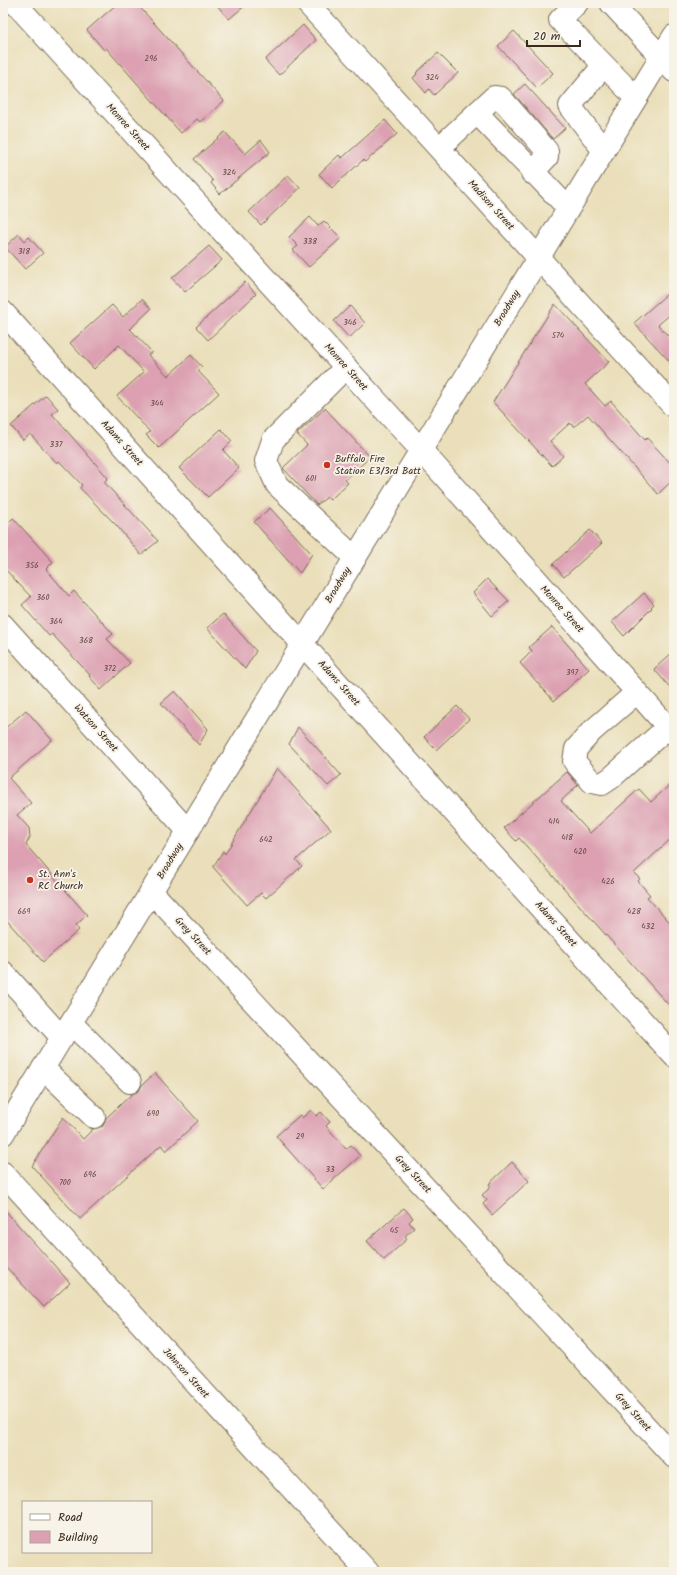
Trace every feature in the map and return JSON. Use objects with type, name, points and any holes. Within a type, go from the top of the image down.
[{"type":"street","name":"Monroe Street","points":[[15,3],[421,450],[671,731]]},
{"type":"street","name":"Madison Street","points":[[308,3],[674,408]]},
{"type":"street","points":[[577,3],[560,20],[603,66],[636,98]]},
{"type":"street","points":[[611,3],[668,64]]},
{"type":"street","name":"Broadway","points":[[3,1134],[636,98],[668,64],[674,36]]},
{"type":"street","points":[[603,66],[570,106],[604,151]]},
{"type":"street","points":[[439,148],[477,113],[532,173],[568,208]]},
{"type":"street","name":"Adams Street","points":[[3,312],[674,1056]]},
{"type":"street","points":[[346,367],[273,440],[266,461],[277,485],[355,558]]},
{"type":"street","name":"Watson Street","points":[[3,626],[188,831]]},
{"type":"street","points":[[636,692],[591,732],[576,748],[574,761],[592,782],[602,784],[671,731]]},
{"type":"street","name":"Grey Street","points":[[151,891],[674,1457]]},
{"type":"street","points":[[3,972],[66,1030],[130,1082]]},
{"type":"street","points":[[43,1068],[94,1117]]},
{"type":"street","name":"Johnson Street","points":[[3,1173],[368,1572]]},
{"type":"building","points":[[118,3],[136,3],[224,101],[200,122],[197,119],[181,133],[106,48],[104,50],[87,30]]},
{"type":"building","points":[[215,3],[248,3],[229,19]]},
{"type":"building","points":[[303,25],[316,40],[279,75],[265,60]]},
{"type":"building","points":[[514,31],[553,73],[537,88],[498,46]]},
{"type":"building","points":[[438,53],[458,73],[434,95],[429,89],[426,93],[413,78],[417,74],[416,73]]},
{"type":"building","points":[[525,84],[565,128],[553,139],[514,94]]},
{"type":"building","points":[[385,120],[397,134],[365,162],[363,160],[332,188],[319,174],[339,155],[342,158]]},
{"type":"building","points":[[225,132],[245,154],[261,140],[270,152],[220,194],[211,183],[213,181],[194,159]]},
{"type":"building","points":[[288,175],[300,188],[261,225],[249,212]]},
{"type":"building","points":[[310,217],[318,226],[324,221],[341,238],[309,267],[293,250],[298,246],[289,237]]},
{"type":"building","points":[[19,234],[25,241],[29,237],[43,253],[25,269],[5,247]]},
{"type":"building","points":[[209,246],[222,260],[185,292],[172,278]]},
{"type":"building","points":[[245,282],[256,294],[208,340],[196,327]]},
{"type":"building","points":[[667,294],[674,302],[674,311],[658,325],[674,342],[674,366],[634,323]]},
{"type":"building","points":[[142,299],[151,309],[130,329],[152,352],[148,355],[168,376],[191,355],[202,367],[198,371],[219,393],[159,448],[146,435],[150,432],[117,396],[144,372],[119,345],[94,369],[70,343],[112,305],[123,317]]},
{"type":"building","points":[[555,304],[609,362],[585,384],[605,406],[611,401],[645,440],[647,438],[674,467],[674,479],[658,494],[588,415],[574,427],[570,423],[550,441],[563,456],[552,466],[493,402]]},
{"type":"building","points":[[350,306],[365,323],[349,338],[334,321]]},
{"type":"building","points":[[46,395],[58,409],[52,414],[108,478],[104,482],[158,541],[141,555],[116,525],[80,488],[82,485],[59,461],[57,463],[30,434],[23,440],[11,426]]},
{"type":"building","points":[[325,408],[370,457],[345,480],[348,483],[330,500],[327,497],[317,505],[283,468],[307,445],[297,434]]},
{"type":"building","points":[[221,429],[232,441],[223,450],[239,468],[208,497],[179,468]]},
{"type":"building","points":[[270,508],[312,554],[300,573],[254,522]]},
{"type":"building","points":[[13,518],[53,562],[46,569],[69,596],[74,591],[113,634],[107,639],[130,663],[101,690],[89,676],[90,675],[52,634],[49,636],[22,605],[31,597],[3,567],[3,528]]},
{"type":"building","points":[[590,530],[602,543],[564,577],[553,564]]},
{"type":"building","points":[[487,579],[509,601],[492,616],[473,593]]},
{"type":"building","points":[[644,593],[654,604],[651,607],[652,608],[624,636],[612,622]]},
{"type":"building","points":[[223,614],[256,651],[245,669],[207,628]]},
{"type":"building","points":[[552,627],[589,669],[554,701],[520,663],[532,651],[529,647]]},
{"type":"building","points":[[674,651],[674,692],[654,669]]},
{"type":"building","points":[[175,691],[208,729],[199,745],[161,703]]},
{"type":"building","points":[[457,706],[469,719],[436,750],[424,737]]},
{"type":"building","name":"St. Ann's RC Church","points":[[26,710],[52,740],[9,778],[31,803],[17,815],[29,828],[30,837],[26,845],[87,915],[75,926],[79,930],[43,962],[3,916],[3,730]]},
{"type":"building","points":[[298,727],[341,775],[328,786],[289,744]]},
{"type":"building","points":[[277,768],[331,829],[296,860],[302,866],[266,898],[261,893],[247,905],[213,867],[223,851],[225,854]]},
{"type":"building","points":[[567,772],[578,785],[561,801],[590,833],[639,789],[651,802],[674,781],[674,836],[634,873],[640,879],[638,881],[650,895],[647,897],[674,927],[674,1011],[519,838],[516,841],[504,828]]},
{"type":"building","points":[[155,1073],[198,1121],[166,1151],[161,1145],[80,1219],[32,1166],[63,1117],[83,1139],[93,1129],[103,1126],[106,1118],[132,1094],[139,1091],[142,1085]]},
{"type":"building","points":[[311,1110],[316,1116],[321,1112],[330,1122],[326,1126],[346,1149],[351,1145],[360,1156],[323,1189],[276,1136],[300,1115],[302,1118]]},
{"type":"building","points":[[512,1162],[529,1181],[492,1215],[483,1204],[487,1200],[482,1195],[491,1187],[489,1184]]},
{"type":"building","points":[[3,1208],[70,1283],[44,1307],[3,1264]]},
{"type":"building","points":[[404,1208],[413,1218],[409,1222],[414,1228],[405,1236],[407,1239],[384,1260],[367,1241]]},
{"type":"place","name":"Buffalo Fire Station E3/3rd Batt","points":[[327,465]]},
{"type":"place","name":"St. Ann's RC Church","points":[[30,880]]}]
